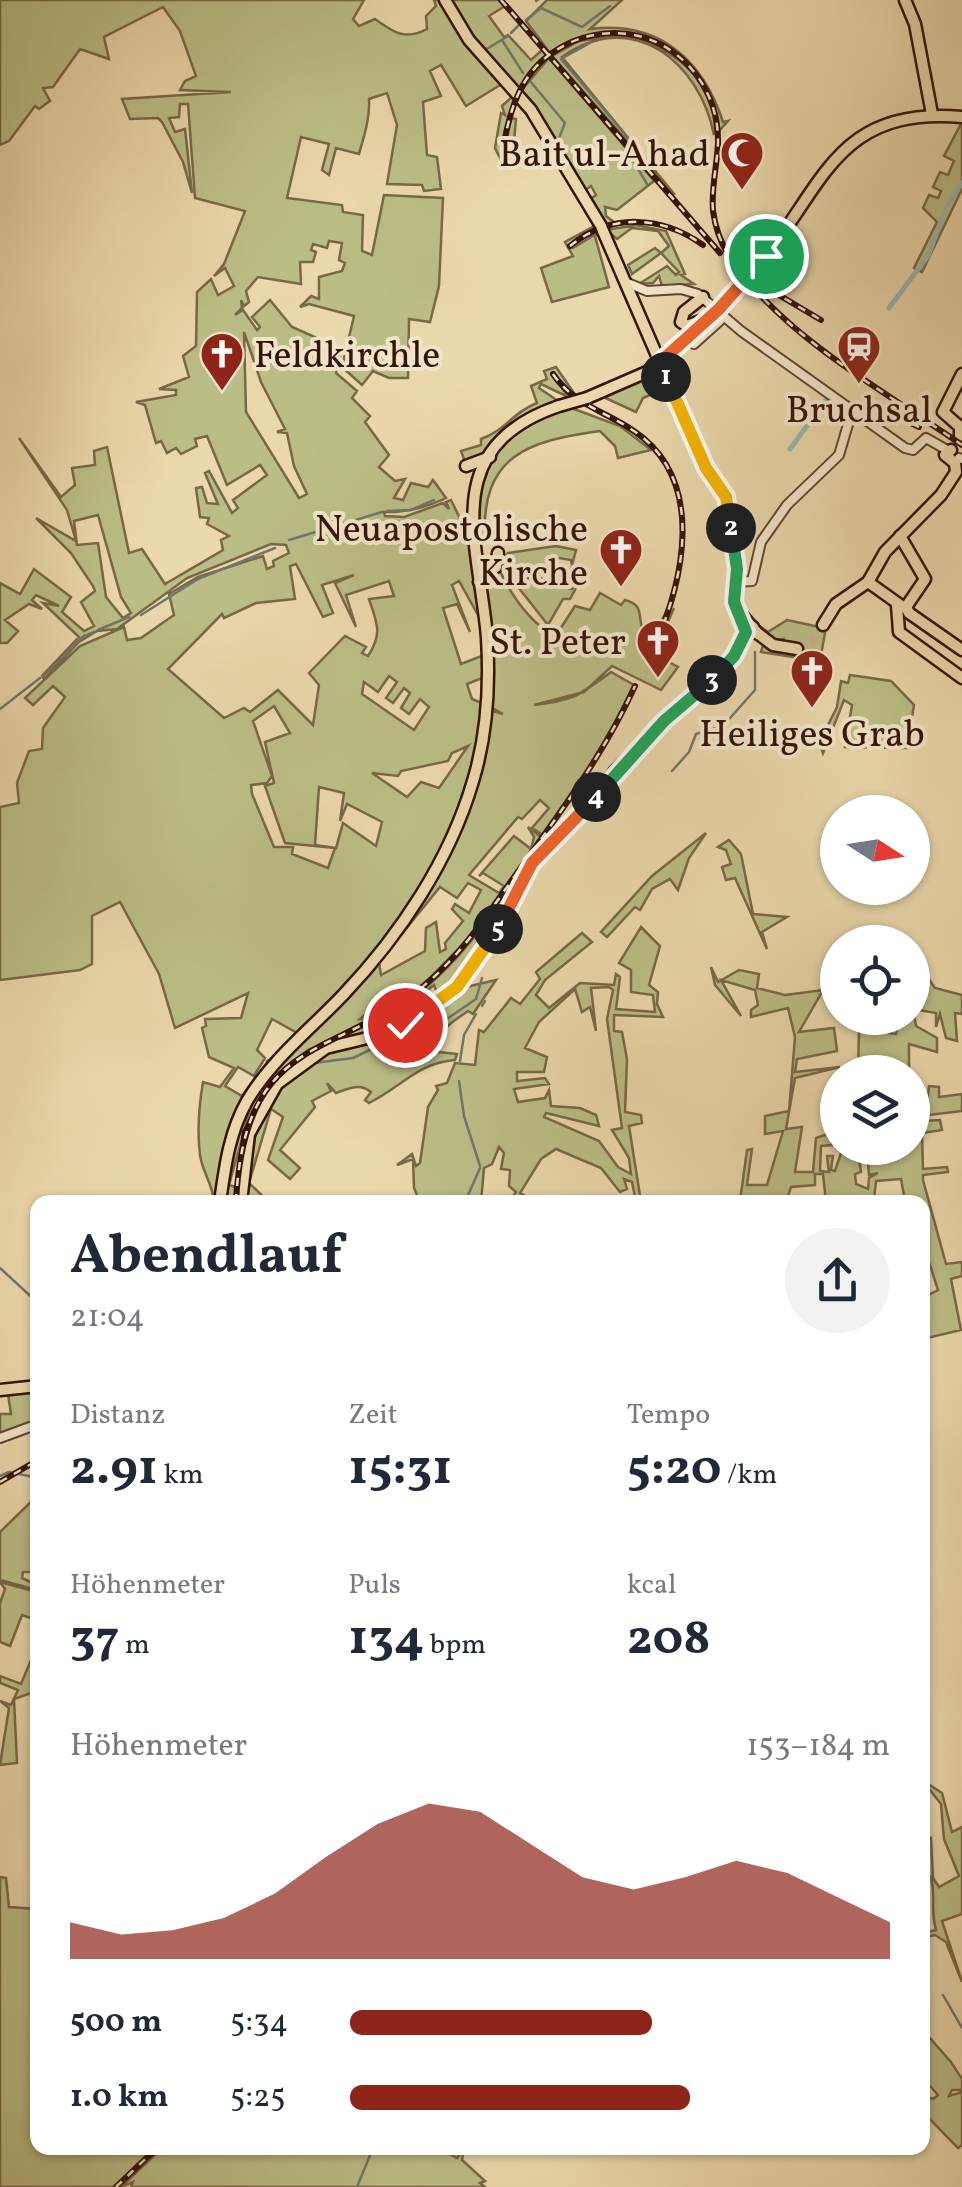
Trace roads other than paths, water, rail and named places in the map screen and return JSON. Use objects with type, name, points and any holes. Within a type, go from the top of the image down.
[{"type":"main road","points":[[242,1195],[249,1134],[277,1084],[326,1048],[384,1034],[410,1022],[457,987],[489,944],[521,880],[544,848],[664,721],[719,674],[750,628],[728,502],[706,468],[659,363],[638,292],[531,110],[469,40],[445,0]]},
{"type":"main road","points":[[911,21],[936,112]]},
{"type":"main road","points":[[694,344],[756,269],[823,170],[847,144],[881,124],[936,112],[962,116]]},
{"type":"main road","points":[[703,298],[684,312],[680,322],[690,326],[718,314]]},
{"type":"main road","points":[[478,481],[491,456],[516,428],[559,406],[647,372],[718,314]]},
{"type":"main road","points":[[654,348],[662,356],[672,352]]},
{"type":"main road","points":[[647,372],[666,378]]},
{"type":"main road","points":[[960,436],[960,427],[942,412],[962,374]]},
{"type":"main road","points":[[823,625],[836,604],[868,582],[900,536],[941,494],[956,474],[953,455]]},
{"type":"main road","points":[[221,1195],[231,1140],[248,1100],[376,956],[424,888],[453,836],[473,781],[487,706],[487,640],[474,563],[471,516],[477,467],[466,467],[491,456]]},
{"type":"main road","points":[[900,536],[925,579],[902,610],[899,632],[962,678]]},
{"type":"main road","points":[[479,584],[496,567],[498,552]]},
{"type":"main road","points":[[474,563],[487,572]]},
{"type":"main road","points":[[868,582],[962,650]]},
{"type":"main road","points":[[750,628],[781,648],[798,649]]},
{"type":"main road","points":[[0,1390],[30,1387]]},
{"type":"street","points":[[638,292],[681,289],[703,298],[718,314],[911,450],[926,438],[953,455]]},
{"type":"street","points":[[743,582],[764,536],[787,506],[836,457],[848,408]]},
{"type":"street","points":[[0,1438],[30,1427]]},
{"type":"waterway","points":[[499,0],[508,11]]},
{"type":"waterway","points":[[526,20],[541,8],[582,27],[610,6]]},
{"type":"waterway","points":[[511,33],[520,24]]},
{"type":"waterway","points":[[485,50],[508,36]]},
{"type":"waterway","points":[[502,40],[523,73]]},
{"type":"waterway","points":[[590,43],[561,59],[628,138]]},
{"type":"waterway","points":[[530,81],[565,123],[559,138]]},
{"type":"waterway","points":[[625,147],[647,184]]},
{"type":"waterway","points":[[889,308],[928,256],[947,206],[962,183]]},
{"type":"waterway","points":[[790,449],[828,397]]},
{"type":"waterway","points":[[387,511],[411,510],[434,500]]},
{"type":"waterway","points":[[289,540],[382,512]]},
{"type":"waterway","points":[[141,615],[198,579],[275,548]]},
{"type":"waterway","points":[[98,630],[129,617]]},
{"type":"waterway","points":[[87,635],[94,632]]},
{"type":"waterway","points":[[43,676],[85,635]]},
{"type":"waterway","points":[[672,771],[689,752],[696,734],[723,726],[755,690],[755,652]]},
{"type":"waterway","points":[[0,709],[40,678]]},
{"type":"waterway","points":[[314,1063],[353,1058],[382,1044],[430,1046],[444,1021],[476,999],[482,978]]},
{"type":"waterway","points":[[482,1006],[485,1001]]},
{"type":"waterway","points":[[460,1061],[464,1035],[476,1014]]},
{"type":"waterway","points":[[459,1081],[464,1116],[480,1166]]},
{"type":"waterway","points":[[252,1148],[258,1127]]},
{"type":"waterway","points":[[468,1195],[480,1168]]},
{"type":"waterway","points":[[0,1268],[30,1296]]},
{"type":"waterway","points":[[0,1476],[9,1472],[30,1476]]},
{"type":"waterway","points":[[943,1995],[962,2028]]},
{"type":"waterway","points":[[357,2187],[370,2155]]},
{"type":"tunnel","points":[[797,649],[813,641],[823,625]]},
{"type":"railway","points":[[501,0],[720,253]]},
{"type":"railway","points":[[504,144],[514,105],[525,82],[541,62],[562,47],[594,35],[616,33],[639,36],[672,51],[697,76],[713,107],[718,143],[713,211],[719,236],[736,266],[764,299],[816,346],[962,445]]},
{"type":"railway","points":[[570,246],[602,228],[636,222],[670,228],[703,245]]},
{"type":"railway","points":[[757,282],[821,320]]},
{"type":"railway","points":[[553,374],[570,393],[634,431],[657,452],[672,477],[680,505],[680,564],[653,650]]},
{"type":"railway","points":[[883,410],[919,427]]},
{"type":"railway","points":[[237,1195],[244,1143],[259,1102],[281,1073],[309,1052],[411,996],[448,963],[583,779],[635,686]]},
{"type":"railway","points":[[0,1482],[30,1465]]},
{"type":"railway","points":[[116,2187],[150,2155]]},
{"type":"place","name":"Bait ul-Ahad","points":[[742,191]]},
{"type":"place","name":"Bruchsal","points":[[859,385]]},
{"type":"place","name":"Feldkirchle","points":[[222,392]]},
{"type":"place","name":"Neuapostolische Kirche","points":[[621,588]]},
{"type":"place","name":"St. Peter","points":[[658,679]]},
{"type":"place","name":"Heiliges Grab","points":[[812,709]]}]
